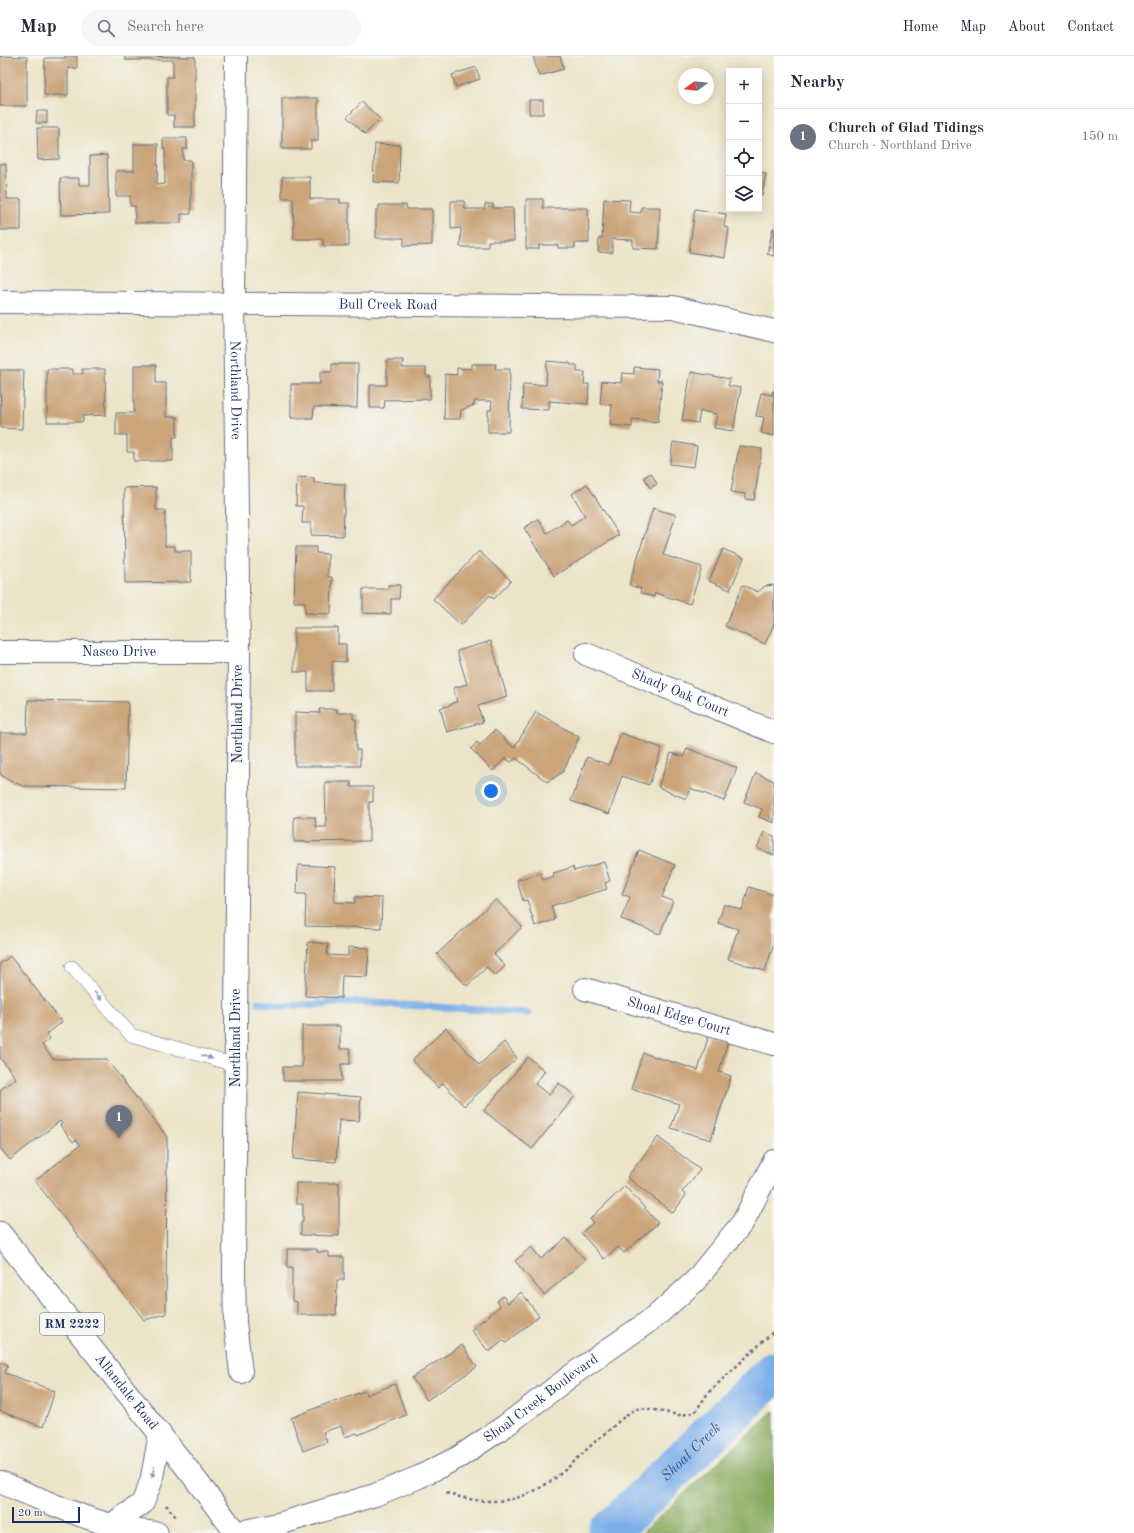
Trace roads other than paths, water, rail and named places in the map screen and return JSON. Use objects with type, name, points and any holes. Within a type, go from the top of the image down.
[{"type":"street","name":"Northland Drive","points":[[236,56],[234,303],[239,652],[234,1275],[235,1323],[241,1372]]},
{"type":"street","name":"Bull Creek Road","points":[[0,302],[673,307],[774,331]]},
{"type":"street","name":"Nasco Drive","points":[[0,652],[239,652]]},
{"type":"street","name":"Shady Oak Court","points":[[586,654],[774,732]]},
{"type":"street","name":"Shoal Edge Court","points":[[585,988],[774,1044]]},
{"type":"street","name":"Shoal Creek Boulevard","points":[[236,1533],[282,1523],[375,1495],[419,1477],[459,1457],[505,1426],[576,1372],[655,1317],[695,1281],[743,1222],[774,1161]]},
{"type":"street","name":"Allandale Road","points":[[0,1233],[160,1434],[236,1533]]},
{"type":"street","points":[[111,1525],[142,1504],[151,1482],[160,1434]]},
{"type":"street","points":[[0,1482],[68,1511],[111,1525],[157,1533]]},
{"type":"lane","points":[[72,967],[131,1034],[236,1065]]},
{"type":"waterway","points":[[258,1002],[283,1006],[357,1002],[528,1013]]},
{"type":"waterway","name":"Shoal Creek","points":[[608,1533],[774,1372]]},
{"type":"place","name":"Church of Glad Tidings","points":[[119,1138]]}]
